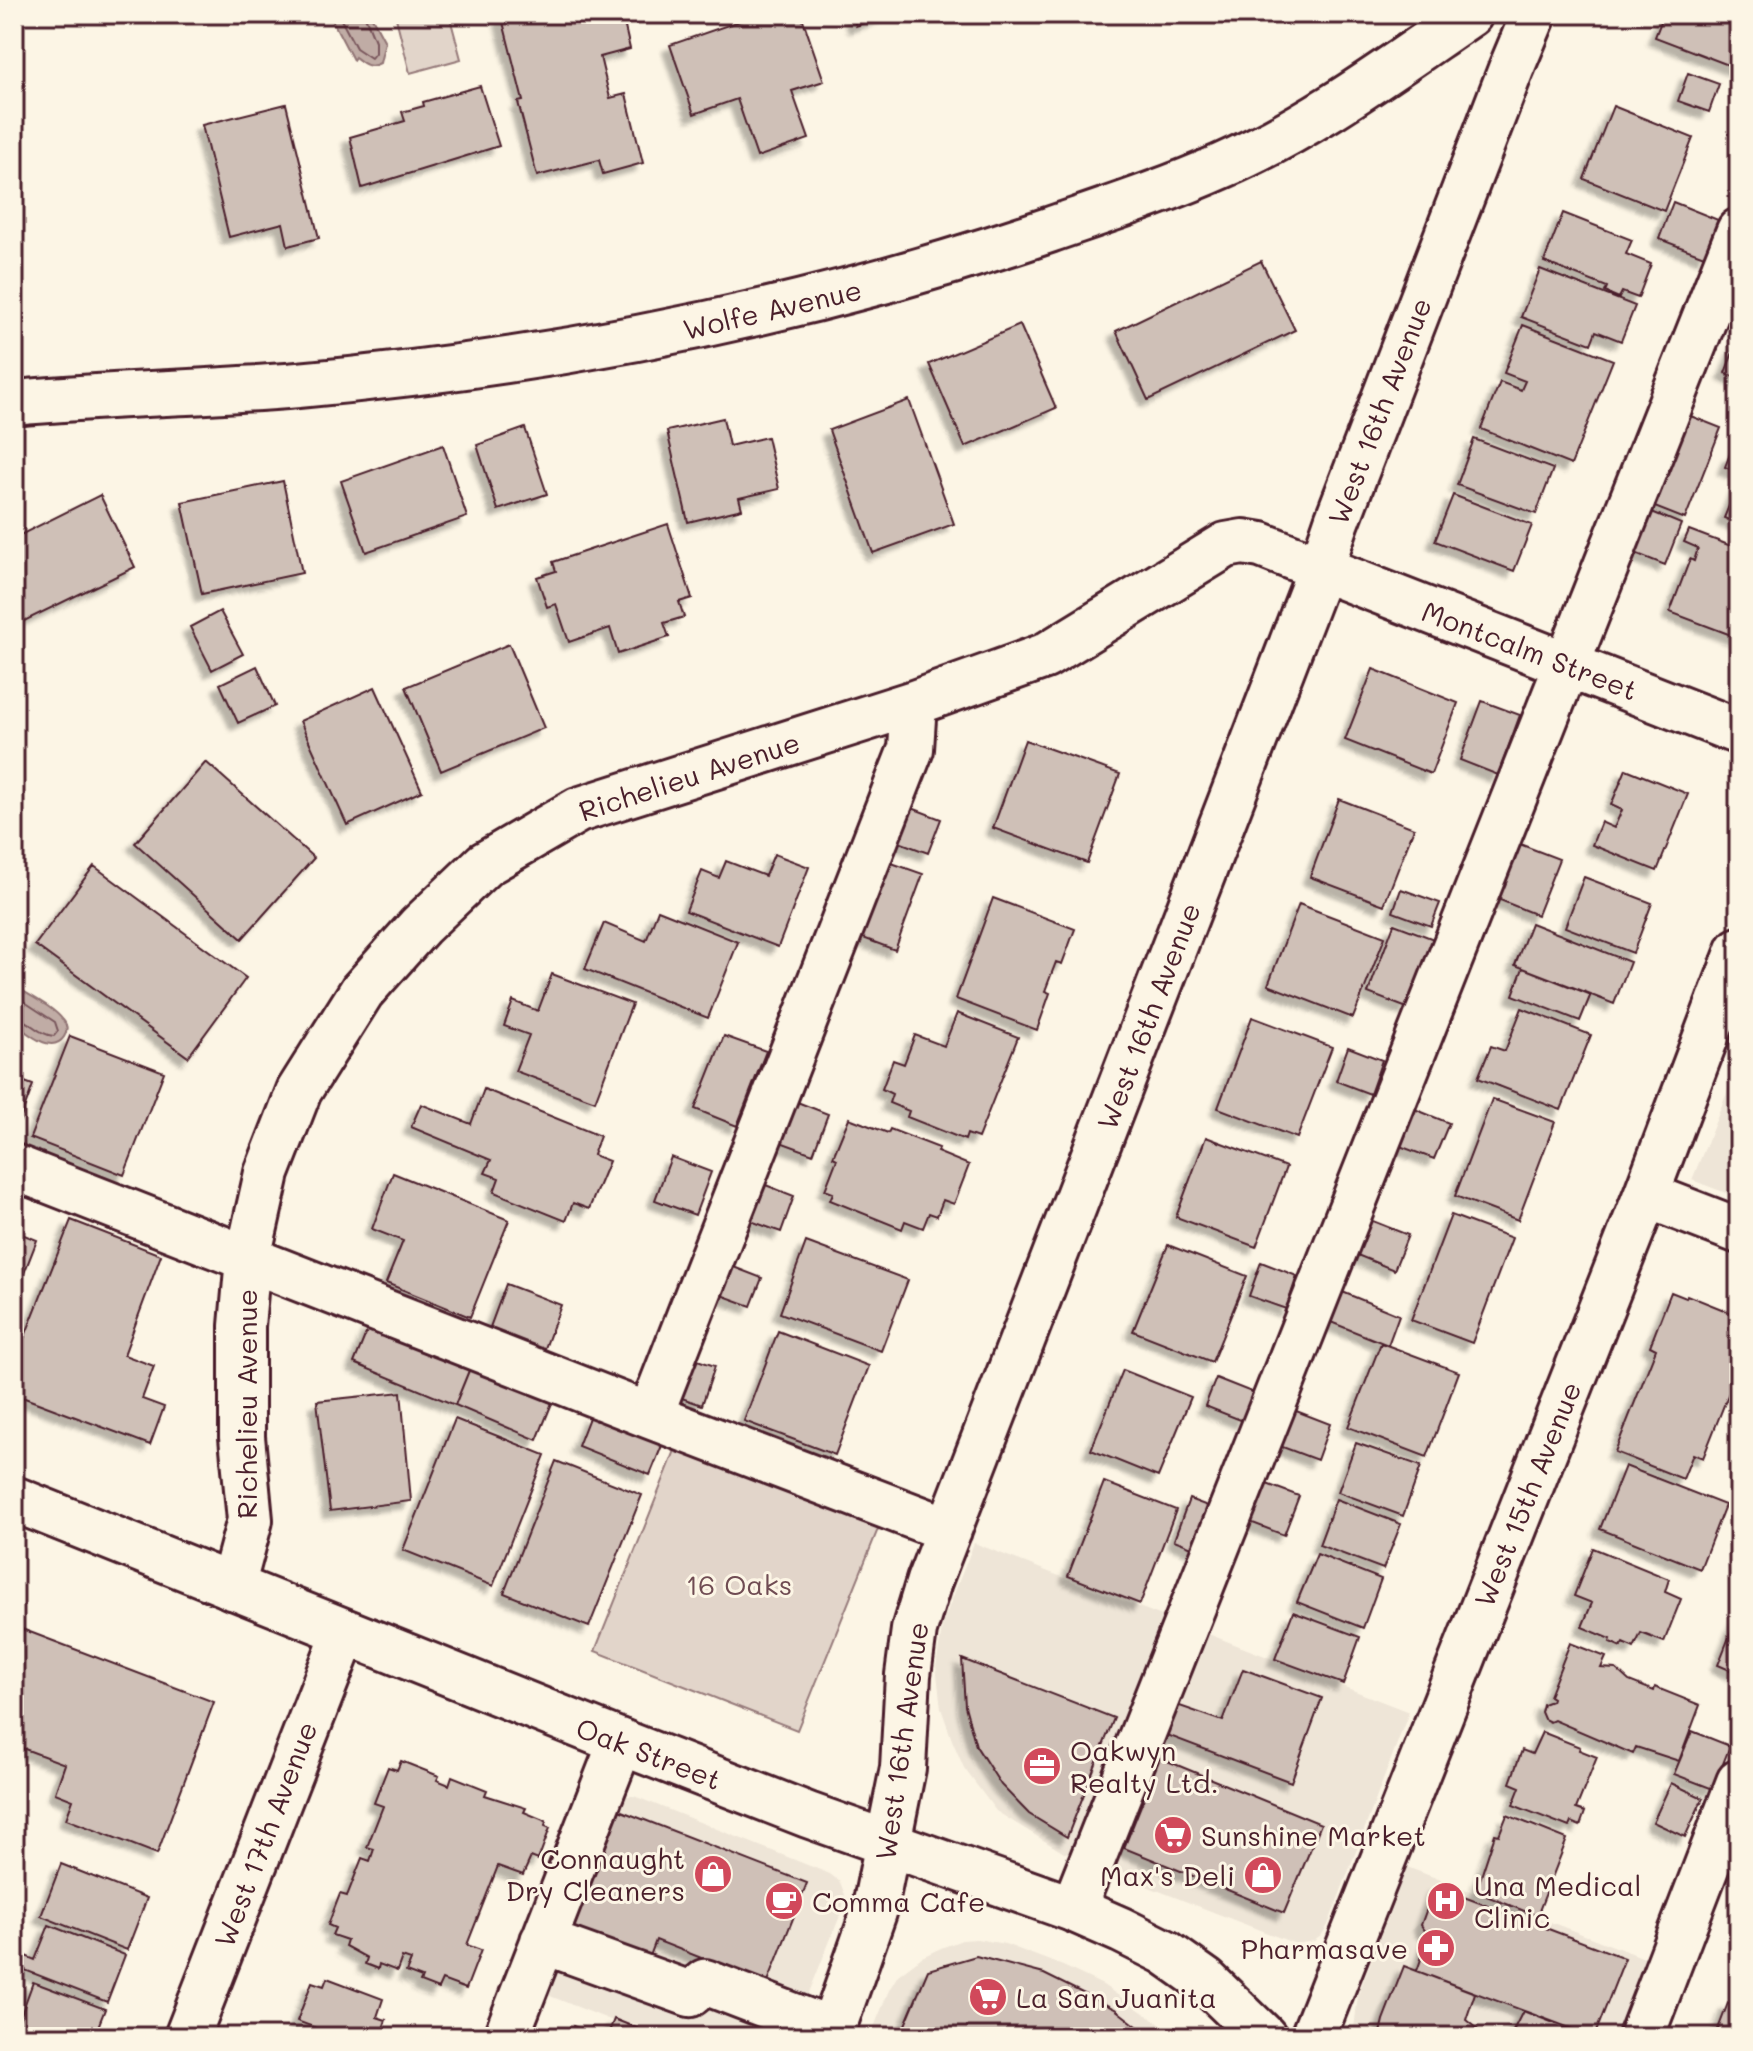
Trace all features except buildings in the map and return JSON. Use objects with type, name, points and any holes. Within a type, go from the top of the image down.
[{"type":"street","name":"Wolfe Avenue","points":[[14,403],[297,385],[493,363],[624,342],[836,295],[976,255],[1117,207],[1223,166],[1299,127],[1470,14]]},
{"type":"street","name":"West 16th Avenue","points":[[832,2034],[874,1912],[903,1768],[908,1675],[914,1630],[929,1581],[1534,14]]},
{"type":"street","points":[[1073,1909],[1739,231]]},
{"type":"street","name":"Richelieu Avenue","points":[[232,1587],[250,1520],[242,1437],[242,1326],[248,1258],[267,1173],[299,1091],[362,991],[420,926],[485,864],[578,810],[914,703],[1045,656],[1226,545],[1243,542],[1261,545],[1321,568]]},
{"type":"street","name":"Montcalm Street","points":[[1321,568],[1739,732]]},
{"type":"street","points":[[650,1416],[911,749],[914,703]]},
{"type":"street","name":"West 15th Avenue","points":[[1313,2037],[1646,1195],[1739,950]]},
{"type":"street","points":[[14,1167],[949,1530]]},
{"type":"street","points":[[1646,1195],[1739,1231]]},
{"type":"street","name":"Oak Street","points":[[14,1499],[621,1742],[1073,1909],[1165,1952],[1206,1981],[1264,2037]]},
{"type":"street","name":"West 17th Avenue","points":[[187,2037],[345,1632]]},
{"type":"street","points":[[506,2037],[621,1742]]},
{"type":"street","points":[[1641,2037],[1739,1782]]},
{"type":"street","points":[[543,1941],[690,1994],[705,1982],[832,2034]]},
{"type":"shaded area","points":[[1739,1063],[1739,1198],[1692,1180]]},
{"type":"shaded area","points":[[974,1543],[1409,1712],[1328,1925],[1321,1936],[1314,1941],[1296,1944],[1123,1877],[1118,1872],[1118,1845],[1064,1853],[996,1811],[964,1768],[952,1740],[941,1708],[936,1666],[943,1622]]},
{"type":"shaded area","points":[[627,1796],[634,1796],[830,1874],[840,1882],[845,1895],[842,1911],[791,2037],[653,2037],[545,1994],[616,1811]]},
{"type":"shaded area","points":[[1407,1867],[1668,1967],[1641,2037],[1353,2037],[1358,1995]]},
{"type":"shaded area","points":[[962,1940],[1005,1944],[1103,1985],[1179,2037],[870,2037],[898,1975],[922,1957],[941,1948]]},
{"type":"green space","points":[[395,14],[449,14],[461,59],[410,73]]},
{"type":"green space","name":"16 Oaks","points":[[680,1438],[882,1519],[797,1730],[595,1651]]},
{"type":"water","points":[[329,14],[370,14],[385,42],[380,63],[370,66],[355,57],[353,60]]},
{"type":"water","points":[[15,986],[63,1020],[67,1031],[59,1042],[46,1043],[14,1023]]},
{"type":"place","name":"Oakwyn Realty Ltd.","points":[[1042,1766]]},
{"type":"place","name":"Sunshine Market","points":[[1173,1835]]},
{"type":"place","name":"Connaught Dry Cleaners","points":[[713,1874]]},
{"type":"place","name":"Max's Deli","points":[[1263,1875]]},
{"type":"place","name":"Comma Cafe","points":[[784,1901]]},
{"type":"place","name":"Una Medical Clinic","points":[[1446,1901]]},
{"type":"place","name":"Pharmasave","points":[[1436,1948]]},
{"type":"place","name":"La San Juanita","points":[[988,1997]]}]
